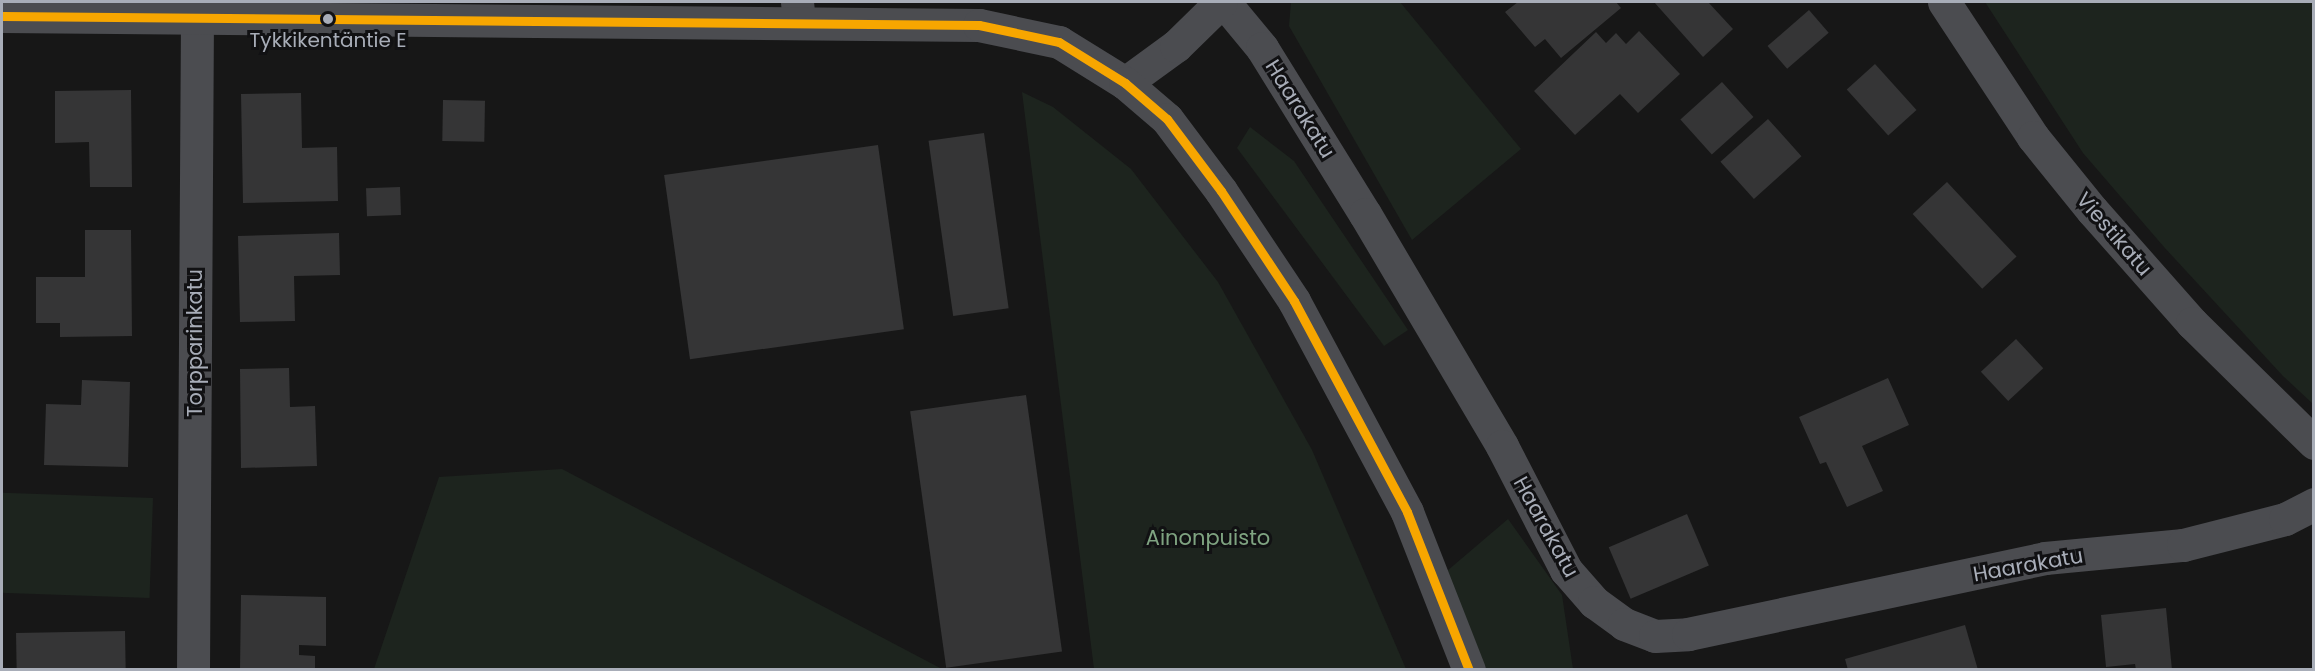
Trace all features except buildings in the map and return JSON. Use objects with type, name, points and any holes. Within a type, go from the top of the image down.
[{"type":"street","points":[[1125,83],[1176,46],[1222,2]]},
{"type":"street","name":"Haarakatu","points":[[1222,2],[1262,48],[1365,214],[1502,446],[1566,570],[1594,602],[1624,624],[1655,636],[1688,634],[2045,558],[2183,545],[2285,519],[2313,504]]},
{"type":"street","name":"Viestikatu","points":[[1944,2],[2033,137],[2092,210],[2192,323],[2313,443]]},
{"type":"street","points":[[2,16],[197,17],[798,11],[979,25],[1059,42],[1125,83],[1167,119],[1221,191],[1294,301],[1407,512],[1469,669]]},
{"type":"street","name":"Torpparinkatu","points":[[193,669],[197,17]]},
{"type":"green space","points":[[1291,2],[1400,2],[1521,149],[1412,240],[1289,26]]},
{"type":"green space","points":[[1985,2],[2313,2],[2313,404],[2283,376],[2164,247],[2083,153]]},
{"type":"green space","name":"Ainonpuisto","points":[[1022,92],[1053,107],[1131,169],[1218,282],[1312,450],[1406,669],[1094,669]]},
{"type":"green space","points":[[1250,127],[1294,161],[1408,330],[1384,346],[1237,148]]},
{"type":"green space","points":[[562,469],[942,669],[374,669],[439,477]]},
{"type":"green space","points":[[2,493],[153,498],[150,598],[2,593]]},
{"type":"green space","points":[[1508,519],[1562,595],[1573,669],[1486,669],[1447,571]]},
{"type":"transit line","points":[[2,16],[979,25],[1059,42],[1125,83],[1167,119],[1221,191],[1294,301],[1407,512],[1469,670]]},
{"type":"place","name":"Tykkikentäntie E","points":[[328,19]]}]
